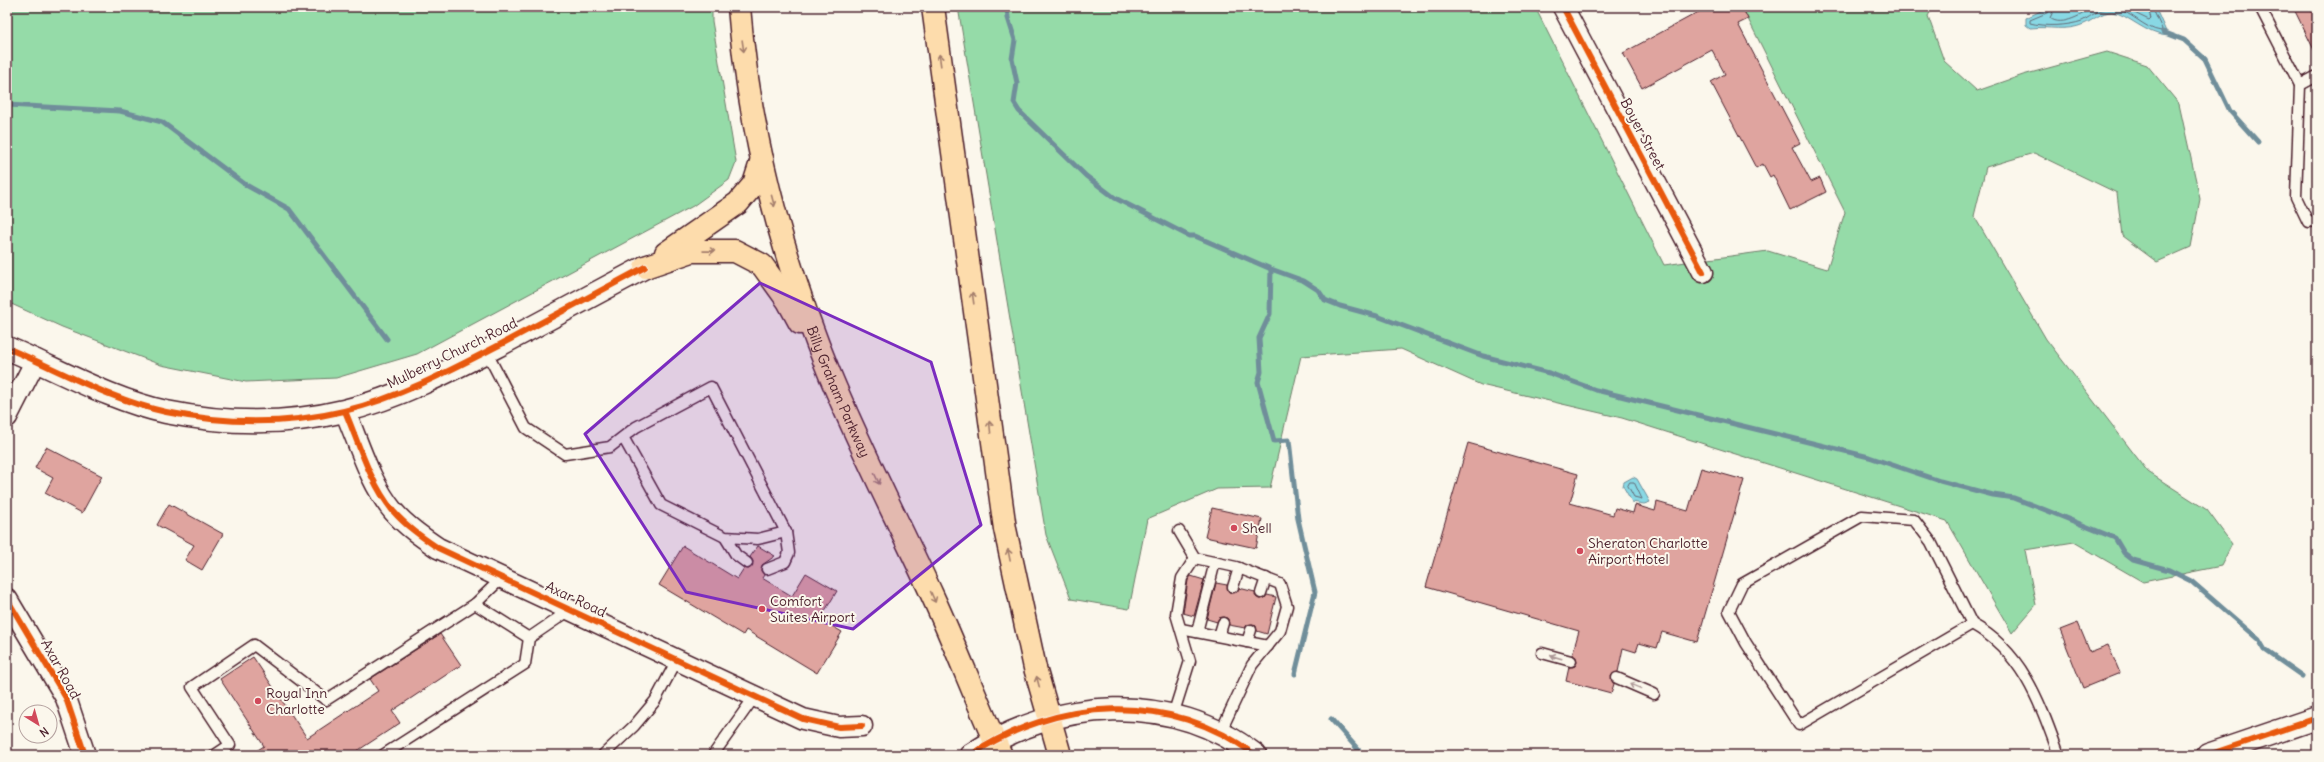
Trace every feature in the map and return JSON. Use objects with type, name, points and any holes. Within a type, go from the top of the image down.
[{"type":"highway","name":"Billy Graham Parkway","points":[[739,7],[752,108],[762,159],[785,250],[811,328],[853,429],[933,597],[998,748]]},
{"type":"highway","points":[[933,7],[1004,529],[1031,653],[1060,755]]},
{"type":"highway","points":[[645,267],[738,203],[754,184],[762,159]]},
{"type":"highway","points":[[645,267],[692,252],[735,251],[762,265],[788,301],[830,375]]},
{"type":"street","name":"Boyer Street","points":[[1562,7],[1703,272]]},
{"type":"street","name":"Mulberry Church Road","points":[[7,348],[124,399],[165,412],[208,419],[271,421],[314,417],[345,411],[388,398],[486,351],[645,267]]},
{"type":"street","points":[[7,417],[36,360]]},
{"type":"street","name":"Axar Road","points":[[345,411],[372,476],[393,511],[414,532],[438,548],[803,719],[839,727],[862,726]]},
{"type":"street","name":"Axar Road","points":[[7,599],[66,698],[85,755]]},
{"type":"street","points":[[971,755],[998,748],[1049,720],[1102,709],[1120,708],[1152,710],[1197,722],[1220,733],[1255,755]]},
{"type":"street","points":[[2208,755],[2317,718]]},
{"type":"lane","points":[[2260,7],[2300,85],[2296,197],[2308,222],[2317,221]]},
{"type":"lane","points":[[2300,85],[2317,76]]},
{"type":"lane","points":[[486,351],[526,428],[565,454],[610,447],[636,426],[711,387],[786,532],[789,553],[785,562],[768,569]]},
{"type":"lane","points":[[623,437],[661,505],[725,537],[758,539],[786,532]]},
{"type":"lane","points":[[1972,624],[1799,725],[1746,643],[1729,611],[1742,584],[1862,516],[1914,520],[1931,542],[1972,624],[1991,634],[2023,670],[2042,711],[2059,755]]},
{"type":"lane","points":[[1180,531],[1195,558],[1239,568],[1280,584],[1287,606],[1280,631],[1252,664],[1220,733]]},
{"type":"lane","points":[[725,537],[736,555],[747,563]]},
{"type":"lane","points":[[1173,715],[1190,661],[1176,614],[1182,578],[1195,558]]},
{"type":"lane","points":[[1198,632],[1215,562]]},
{"type":"lane","points":[[1233,587],[1239,568]]},
{"type":"lane","points":[[215,755],[230,745],[192,686],[254,645],[326,700],[475,604],[502,578]]},
{"type":"lane","points":[[1261,593],[1266,578]]},
{"type":"lane","points":[[475,604],[529,638]]},
{"type":"lane","points":[[383,755],[525,664],[529,638],[570,610]]},
{"type":"lane","points":[[1220,636],[1224,623]]},
{"type":"lane","points":[[1181,629],[1268,646]]},
{"type":"lane","points":[[1247,642],[1251,630]]},
{"type":"lane","points":[[1542,653],[1570,661]]},
{"type":"lane","points":[[603,755],[634,726],[656,700],[678,660]]},
{"type":"lane","points":[[1617,678],[1654,694]]},
{"type":"lane","points":[[713,755],[755,696]]},
{"type":"highlighted area","points":[[760,283],[931,362],[981,525],[853,629],[686,592],[585,434]]},
{"type":"green space","points":[[7,7],[712,7],[712,21],[736,162],[729,180],[693,206],[417,354],[336,378],[246,382],[161,365],[62,327],[7,302]]},
{"type":"green space","points":[[958,7],[1535,7],[1664,265],[1768,251],[1827,269],[1845,212],[1742,7],[1933,7],[1928,16],[1944,61],[1977,91],[2023,75],[2107,52],[2147,65],[2179,104],[2200,199],[2191,247],[2157,262],[2122,236],[2117,193],[2034,153],[1986,167],[1974,216],[2046,339],[2148,472],[2207,510],[2232,544],[2221,566],[2143,582],[2074,542],[2025,550],[2036,605],[2012,633],[1947,521],[1622,418],[1481,385],[1401,349],[1301,356],[1270,488],[1217,489],[1147,519],[1129,609],[1071,599],[1046,535]]},
{"type":"water","points":[[2049,7],[2155,7],[2168,36],[2152,32],[2124,16],[2112,12],[2104,13],[2084,24],[2071,28],[2030,28],[2026,25],[2026,18]]},
{"type":"water","points":[[1633,477],[1637,479],[1650,502],[1644,504],[1632,502],[1623,486],[1624,482]]},
{"type":"building","points":[[1708,7],[1742,7],[1748,19],[1738,24],[1800,143],[1792,147],[1811,182],[1820,178],[1826,192],[1790,210],[1773,175],[1770,177],[1763,164],[1756,168],[1711,82],[1725,74],[1712,50],[1642,88],[1623,53]]},
{"type":"building","points":[[2293,7],[2317,7],[2317,56]]},
{"type":"building","name":"Sheraton Charlotte Airport Hotel","points":[[1468,443],[1578,474],[1570,503],[1613,515],[1615,508],[1633,513],[1635,505],[1655,511],[1657,502],[1688,511],[1701,468],[1744,480],[1697,642],[1662,632],[1657,648],[1639,643],[1636,652],[1623,648],[1618,672],[1611,676],[1614,684],[1611,693],[1566,681],[1569,667],[1575,666],[1577,662],[1576,657],[1572,655],[1579,631],[1426,587]]},
{"type":"building","points":[[46,447],[102,476],[82,513],[45,493],[53,478],[35,468]]},
{"type":"building","points":[[169,504],[223,534],[202,570],[185,560],[194,545],[157,525]]},
{"type":"building","name":"Shell","points":[[1212,508],[1262,519],[1256,548],[1205,537]]},
{"type":"building","name":"Comfort Suites Airport","points":[[683,546],[737,579],[744,568],[749,569],[752,566],[753,561],[750,557],[758,546],[775,556],[762,565],[761,571],[764,575],[762,578],[792,596],[806,573],[837,591],[820,619],[842,632],[817,673],[746,630],[743,635],[659,585]]},
{"type":"building","points":[[1191,576],[1204,580],[1194,616],[1183,613],[1188,580]]},
{"type":"building","points":[[1216,583],[1227,585],[1228,591],[1231,593],[1237,592],[1239,588],[1255,592],[1256,597],[1259,599],[1265,598],[1267,595],[1276,597],[1267,634],[1257,631],[1256,626],[1253,624],[1247,625],[1245,628],[1229,625],[1228,619],[1225,617],[1219,618],[1217,622],[1207,619]]},
{"type":"building","points":[[2078,623],[2090,652],[2108,645],[2120,673],[2083,688],[2060,630]]},
{"type":"building","name":"Royal Inn Charlotte","points":[[440,634],[461,665],[392,711],[400,723],[351,755],[250,755],[264,746],[220,679],[253,657],[307,738],[378,691],[370,679]]},
{"type":"waterway","points":[[1007,7],[1008,18],[1015,40],[1012,59],[1017,83],[1014,103],[1019,111],[1086,176],[1115,198],[1189,236],[1195,236],[1271,269],[1304,281],[1318,290],[1325,300],[1340,306],[1377,316],[1483,356],[1549,373],[1596,390],[1869,457],[1940,481],[1993,495],[2014,498],[2043,509],[2115,538],[2124,553],[2133,560],[2169,570],[2191,581],[2259,640],[2265,650],[2302,676]]},
{"type":"waterway","points":[[2163,32],[2184,40],[2205,59],[2230,111],[2258,142]]},
{"type":"waterway","points":[[7,105],[120,111],[162,122],[246,185],[289,209],[387,339]]},
{"type":"waterway","points":[[1271,269],[1270,314],[1259,338],[1261,372],[1258,382],[1274,441],[1289,440],[1298,519],[1315,592],[1295,674]]},
{"type":"waterway","points":[[1331,719],[1363,755]]},
{"type":"cycle path","points":[[1563,7],[1703,272]]},
{"type":"cycle path","points":[[7,348],[85,384],[125,400],[166,412],[233,421],[278,421],[300,419],[344,411],[406,390],[505,342],[645,267]]},
{"type":"cycle path","points":[[345,411],[371,476],[385,500],[403,522],[438,548],[803,719],[839,727],[862,726]]},
{"type":"cycle path","points":[[7,599],[66,698],[85,755]]},
{"type":"cycle path","points":[[971,755],[1004,736],[1039,722],[1076,713],[1113,709],[1151,711],[1187,720],[1222,734],[1255,755]]},
{"type":"cycle path","points":[[2208,755],[2317,718]]},
{"type":"place","name":"Shell","points":[[1234,528]]},
{"type":"place","name":"Sheraton Charlotte Airport Hotel","points":[[1580,551]]},
{"type":"place","name":"Comfort Suites Airport","points":[[762,609]]},
{"type":"place","name":"Royal Inn Charlotte","points":[[258,701]]}]
